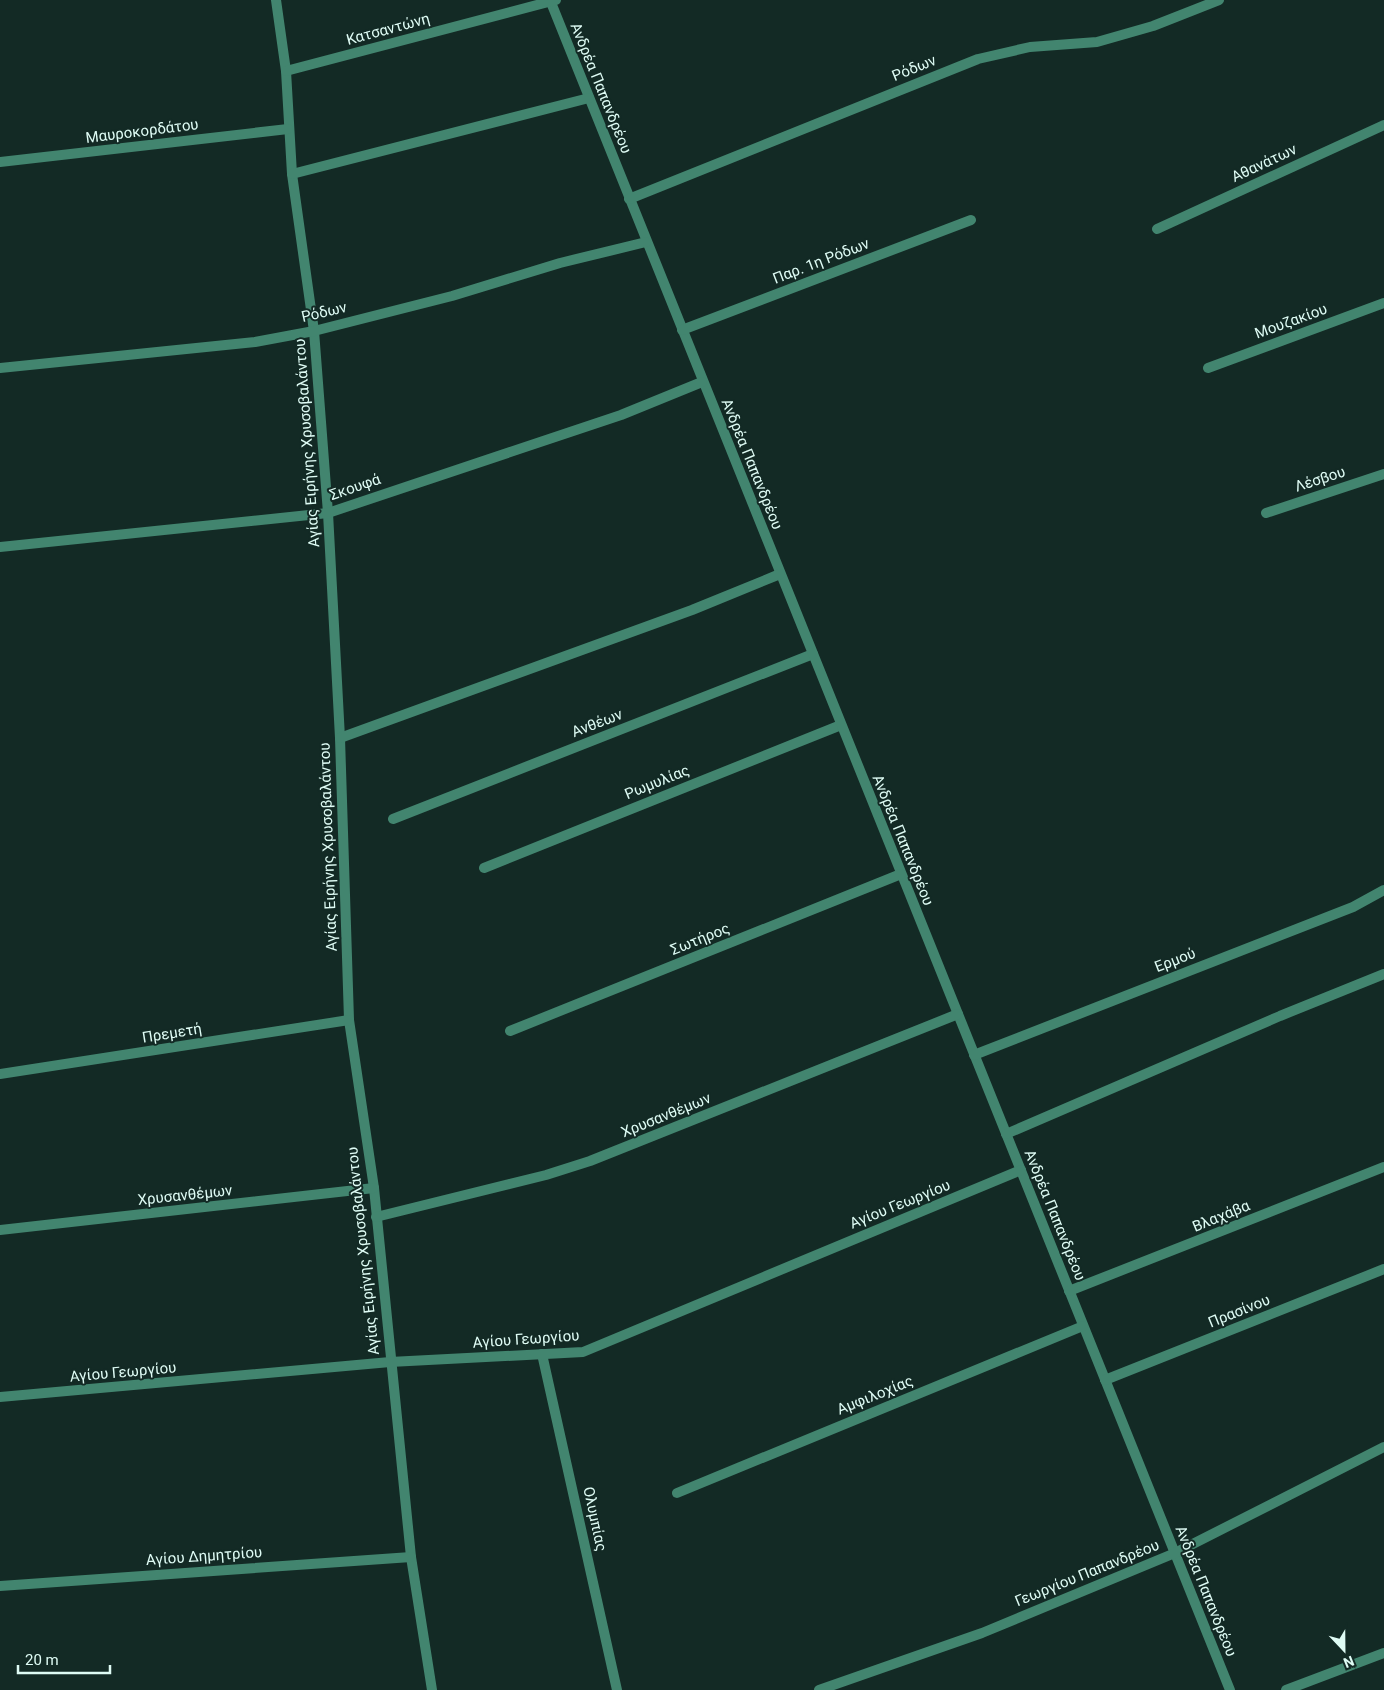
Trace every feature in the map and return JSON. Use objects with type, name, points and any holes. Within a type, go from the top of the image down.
[{"type":"street","name":"Αγίας Ειρήνης Χρυσοβαλάντου","points":[[276,0],[286,71],[292,174],[314,331],[328,512],[340,738],[349,1020],[374,1188],[411,1557],[432,1690]]},
{"type":"street","name":"Ρόδων","points":[[629,199],[978,59],[1030,47],[1097,42],[1154,26],[1219,0]]},
{"type":"street","name":"Κατσαντώνη","points":[[286,71],[552,1]]},
{"type":"street","name":"Ανδρέα Παπανδρέου","points":[[552,1],[702,382],[1230,1690]]},
{"type":"street","points":[[292,174],[589,98]]},
{"type":"street","name":"Αθανάτων","points":[[1157,229],[1384,125]]},
{"type":"street","name":"Μαυροκορδάτου","points":[[0,162],[288,129]]},
{"type":"street","name":"Παρ. 1η Ρόδων","points":[[682,330],[971,220]]},
{"type":"street","name":"Ρόδων","points":[[0,368],[256,342],[314,331],[452,296],[560,263],[646,242]]},
{"type":"street","name":"Μουζακίου","points":[[1208,368],[1384,303]]},
{"type":"street","name":"Σκουφά","points":[[0,547],[328,512],[620,415],[702,382]]},
{"type":"street","name":"Λέσβου","points":[[1266,513],[1384,474]]},
{"type":"street","points":[[340,738],[692,610],[780,574]]},
{"type":"street","name":"Ανθέων","points":[[393,819],[813,654]]},
{"type":"street","name":"Ρωμυλίας","points":[[484,868],[841,725]]},
{"type":"street","name":"Σωτήρος","points":[[510,1031],[901,874]]},
{"type":"street","name":"Ερμού","points":[[974,1055],[1353,906],[1384,890]]},
{"type":"street","points":[[1006,1134],[1280,1016],[1384,974]]},
{"type":"street","name":"Χρυσανθέμων","points":[[376,1217],[546,1175],[590,1161],[958,1014]]},
{"type":"street","name":"Πρεμετή","points":[[0,1074],[349,1020]]},
{"type":"street","name":"Βλαχάβα","points":[[1069,1291],[1384,1167]]},
{"type":"street","name":"Αγίου Γεωργίου","points":[[0,1397],[390,1362],[583,1352],[1021,1170]]},
{"type":"street","name":"Χρυσανθέμων","points":[[0,1230],[374,1188]]},
{"type":"street","name":"Πρασίνου","points":[[1105,1380],[1384,1269]]},
{"type":"street","name":"Αμφιλοχίας","points":[[677,1493],[1083,1326]]},
{"type":"street","name":"Ολυμπίας","points":[[542,1354],[616,1690]]},
{"type":"street","name":"Γεωργίου Παπανδρέου","points":[[819,1690],[982,1633],[1175,1553],[1384,1446]]},
{"type":"street","name":"Αγίου Δημητρίου","points":[[0,1586],[411,1557]]},
{"type":"street","points":[[1286,1690],[1384,1653]]}]
